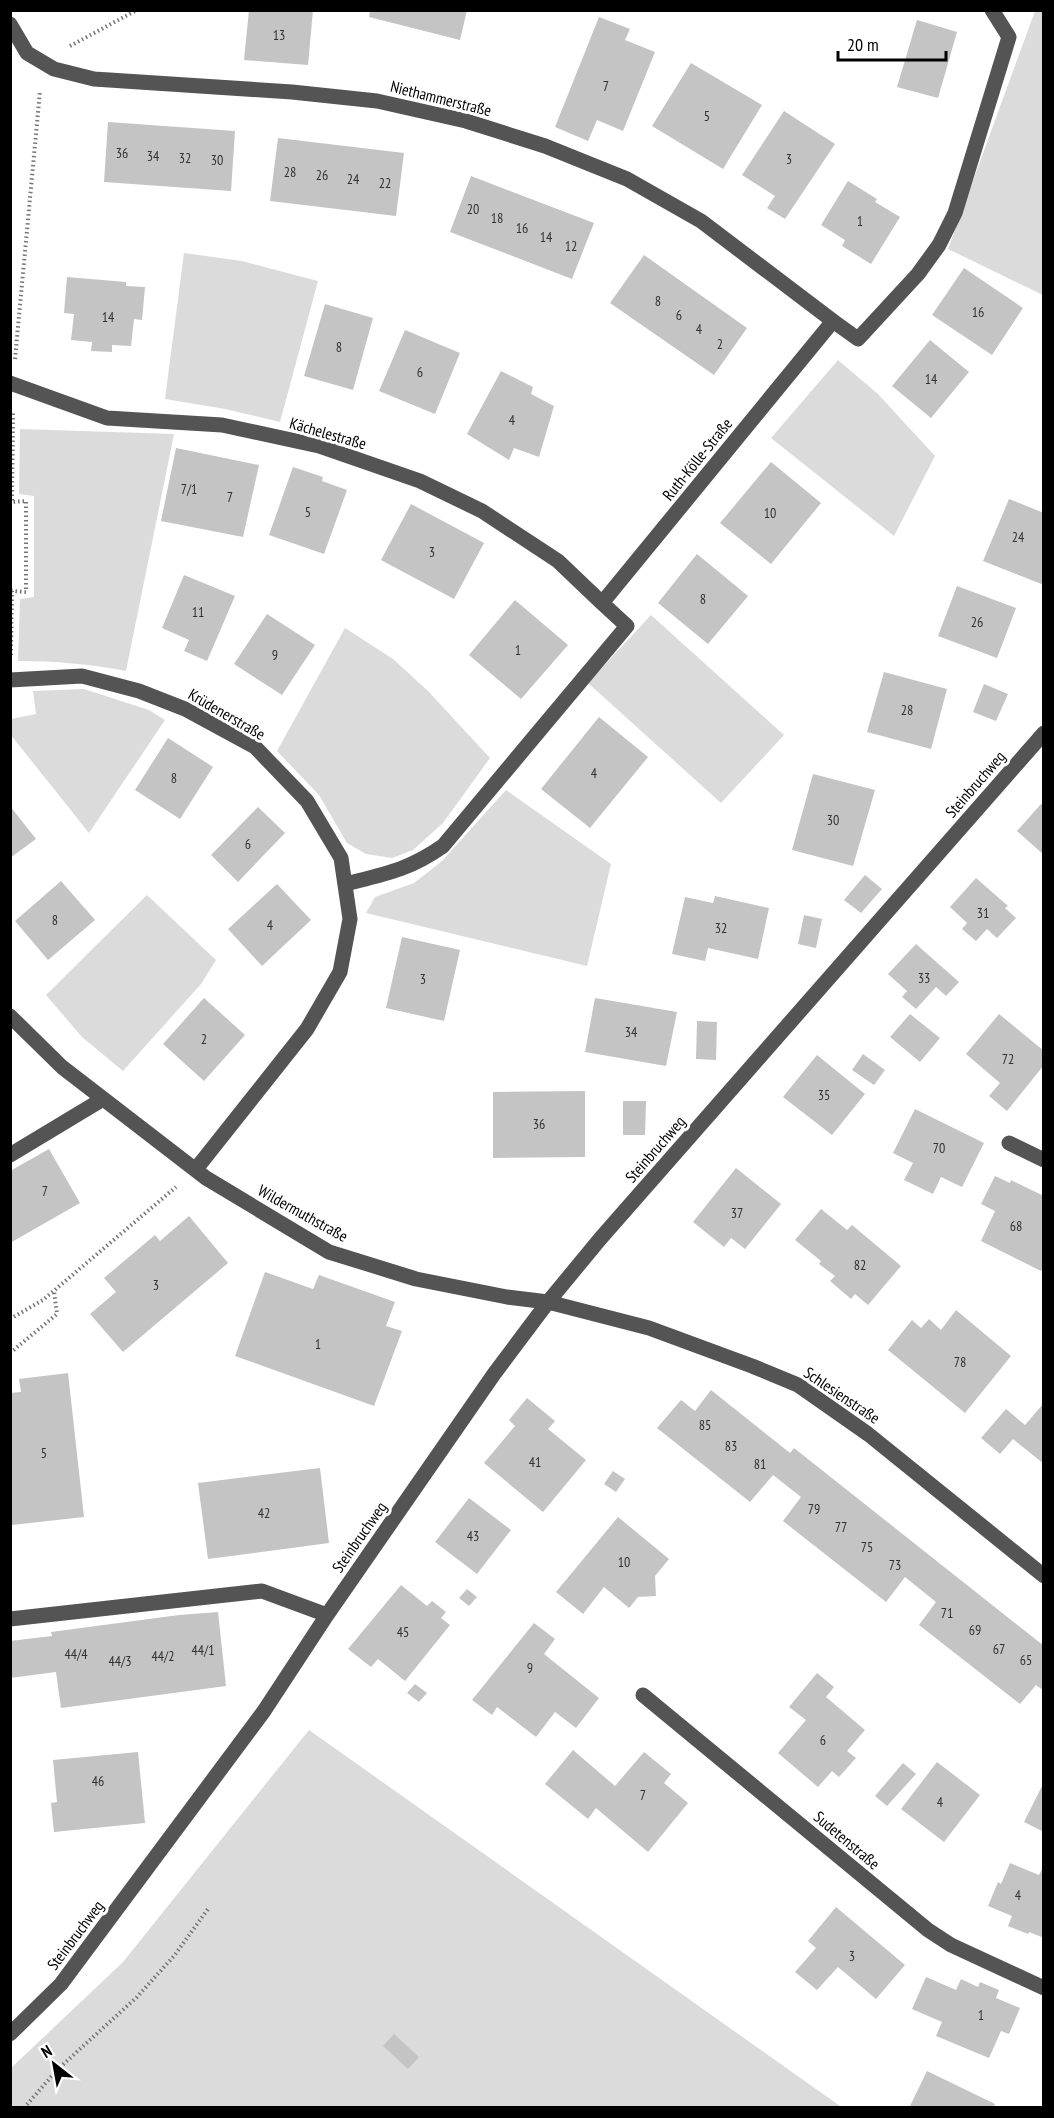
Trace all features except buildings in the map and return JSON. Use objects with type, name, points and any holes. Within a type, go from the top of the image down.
[{"type":"street","points":[[833,321],[858,339],[918,273],[939,245],[955,213],[1009,37],[992,10]]},
{"type":"street","name":"Niethammerstraße","points":[[10,24],[27,53],[54,69],[94,80],[292,92],[377,101],[466,121],[545,146],[627,179],[701,221],[833,321]]},
{"type":"street","name":"Ruth-Kölle-Straße","points":[[602,603],[833,321]]},
{"type":"street","name":"Kächelestraße","points":[[10,383],[107,417],[222,425],[319,446],[420,481],[482,511],[558,561],[602,603]]},
{"type":"street","points":[[345,884],[403,870],[423,860],[449,840],[627,626],[602,603]]},
{"type":"street","name":"Krüdenerstraße","points":[[10,680],[82,676],[139,691],[185,709],[255,747],[307,801],[341,858],[350,919],[340,972],[307,1029],[196,1170]]},
{"type":"street","name":"Steinbruchweg","points":[[10,2034],[61,1984],[264,1711],[327,1615],[494,1374],[548,1302],[608,1230],[1044,733]]},
{"type":"street","name":"Wildermuthstraße","points":[[10,1016],[62,1067],[206,1178],[329,1252],[416,1279],[476,1292],[548,1302]]},
{"type":"street","points":[[10,1155],[103,1099]]},
{"type":"street","points":[[1009,1143],[1044,1160]]},
{"type":"street","name":"Schlesienstraße","points":[[548,1302],[648,1328],[798,1385],[868,1434],[1044,1576]]},
{"type":"street","points":[[10,1619],[262,1591],[327,1615]]},
{"type":"street","name":"Sudetenstraße","points":[[643,1695],[928,1930],[951,1944],[1044,1988]]},
{"type":"path","points":[[10,1319],[54,1291],[196,1170]]},
{"type":"path","points":[[10,1353],[57,1314],[54,1291]]},
{"type":"path","points":[[24,2108],[57,2070],[137,1997],[174,1956],[208,1909]]},
{"type":"shaded area","points":[[1035,11],[1043,11],[1043,295],[948,249]]},
{"type":"shaded area","points":[[184,253],[242,261],[318,281],[280,422],[225,409],[165,399]]},
{"type":"shaded area","points":[[838,360],[878,394],[935,456],[894,536],[771,438]]},
{"type":"shaded area","points":[[20,429],[174,434],[126,671],[72,663],[18,661],[20,599],[34,597],[34,496],[19,494]]},
{"type":"shaded area","points":[[651,615],[784,735],[721,803],[588,683]]},
{"type":"shaded area","points":[[345,628],[393,659],[428,691],[490,758],[443,823],[413,850],[392,858],[366,854],[347,843],[319,795],[277,751]]},
{"type":"shaded area","points":[[84,689],[149,710],[165,720],[89,833],[10,734],[11,719],[36,714],[33,691]]},
{"type":"shaded area","points":[[506,790],[611,864],[587,966],[366,913],[375,897],[414,883],[442,861]]},
{"type":"shaded area","points":[[147,895],[216,960],[201,984],[123,1071],[82,1037],[46,995]]},
{"type":"shaded area","points":[[309,1730],[840,2108],[11,2108],[11,2068],[123,1962]]}]
